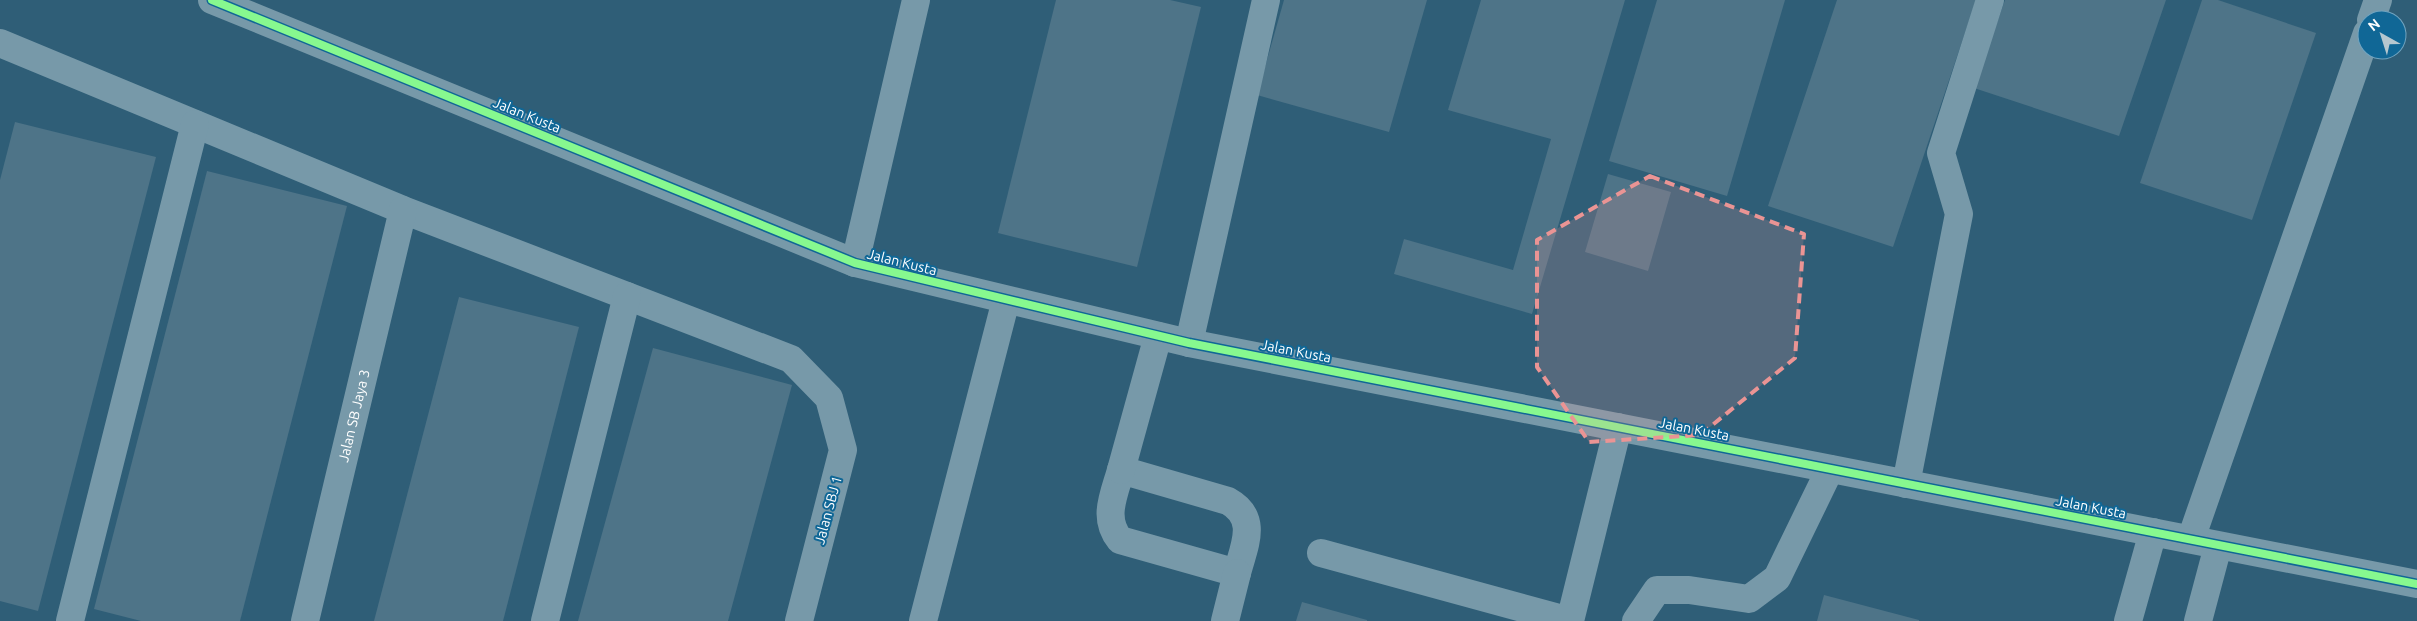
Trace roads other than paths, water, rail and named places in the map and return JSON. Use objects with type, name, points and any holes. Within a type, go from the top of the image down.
[{"type":"street","name":"Jalan Kusta","points":[[212,0],[855,264],[1189,343],[2417,584]]},
{"type":"street","name":"Jalan Kusta","points":[[855,264],[916,0]]},
{"type":"street","points":[[1189,343],[1266,0]]},
{"type":"street","points":[[1906,484],[1959,214],[1940,153],[1990,0]]},
{"type":"street","points":[[0,42],[403,210],[627,296],[546,621]]},
{"type":"street","points":[[2191,539],[2358,60]]},
{"type":"street","points":[[70,621],[194,124]]},
{"type":"street","name":"Jalan SB Jaya 3","points":[[305,621],[403,210]]},
{"type":"street","name":"Jalan SBJ 1","points":[[627,296],[791,359],[830,398],[844,450],[799,621]]},
{"type":"street","points":[[923,621],[1006,300]]},
{"type":"street","points":[[1158,336],[1110,511],[1113,532],[1120,540],[1238,573]]},
{"type":"street","points":[[1321,553],[1570,621],[1618,427]]},
{"type":"street","points":[[1636,621],[1657,590],[1689,590],[1749,599],[1777,578],[1830,469]]},
{"type":"street","points":[[1121,470],[1228,501],[1238,506],[1248,525],[1225,621]]},
{"type":"street","points":[[2128,621],[2153,532]]},
{"type":"street","points":[[2198,621],[2218,546]]}]
